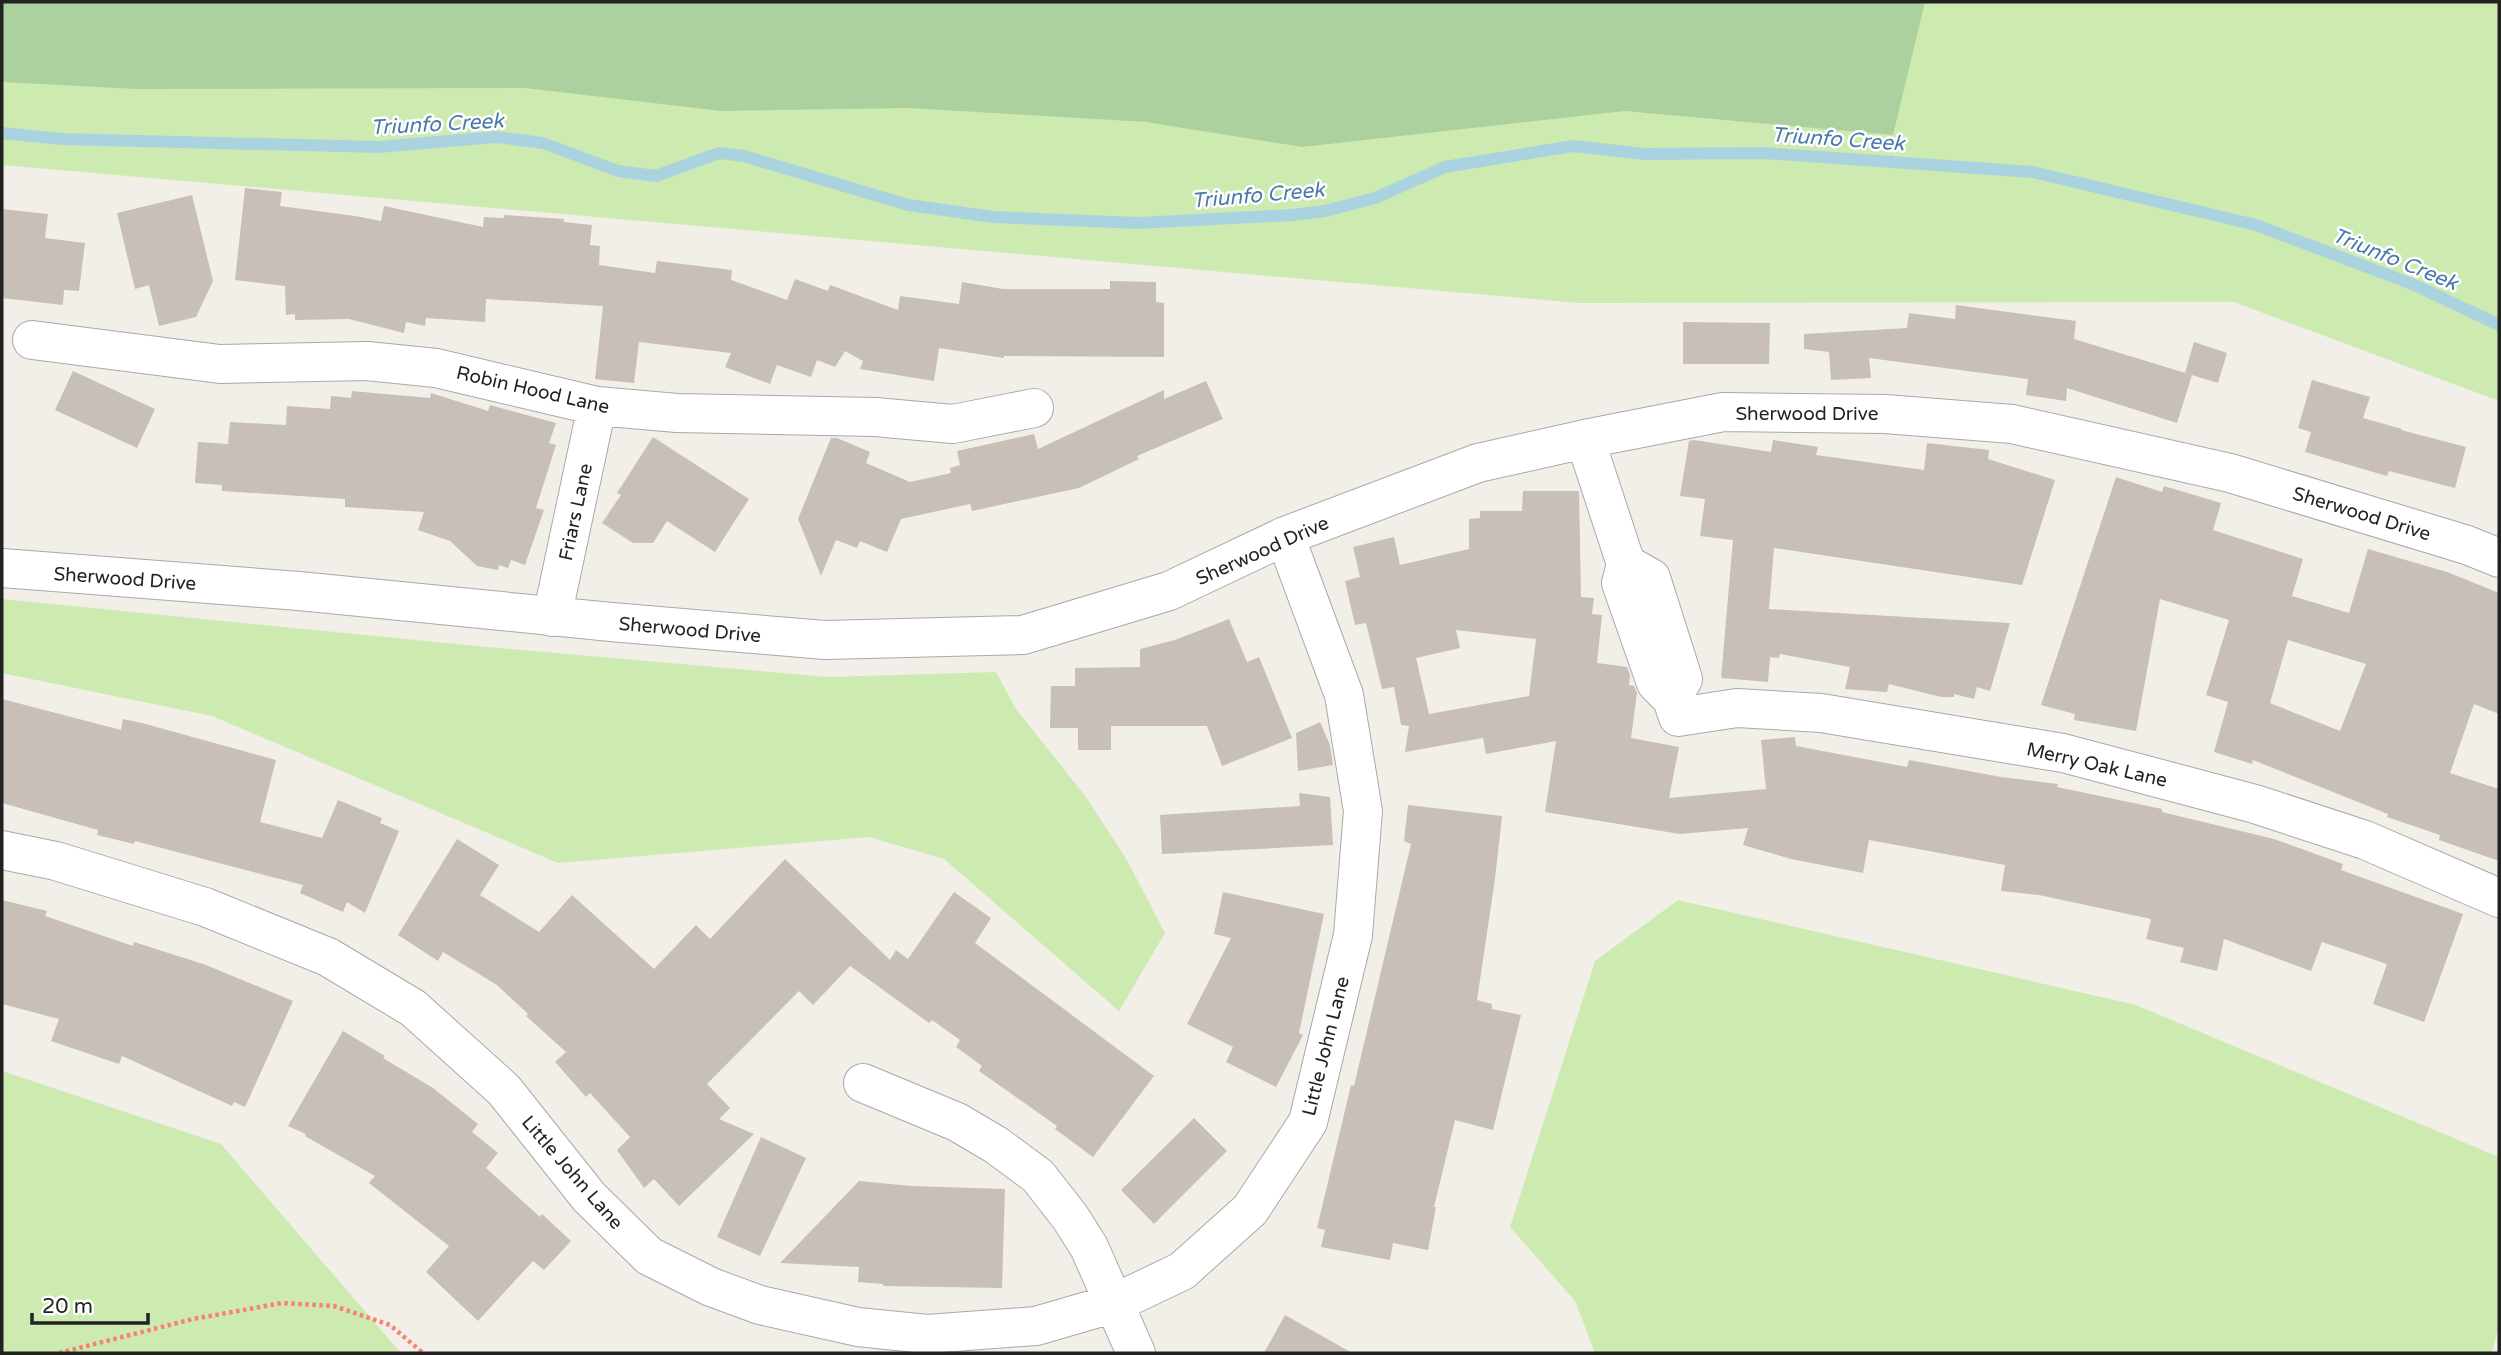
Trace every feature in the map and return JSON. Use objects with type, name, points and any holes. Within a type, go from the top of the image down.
[{"type":"street","name":"Robin Hood Lane","points":[[32,340],[220,364],[367,361],[436,368],[597,406],[677,414],[875,417],[953,424],[1034,408]]},
{"type":"street","name":"Friars Lane","points":[[552,617],[597,406]]},
{"type":"street","name":"Sherwood Drive","points":[[2,568],[299,591],[552,617],[825,640],[1023,635],[1169,591],[1285,536],[1478,463],[1723,412],[1885,414],[2012,424],[2230,473],[2467,545],[2499,558]]},
{"type":"street","name":"Merry Oak Lane","points":[[1585,439],[1626,564],[1621,583],[1656,683],[1675,708],[1737,708],[1821,713],[2063,753],[2255,804],[2365,840],[2499,898]]},
{"type":"street","name":"Little John Lane","points":[[2,850],[56,861],[205,907],[328,957],[413,1008],[504,1090],[589,1197],[649,1256],[711,1287],[760,1306],[858,1327],[928,1334],[1036,1326],[1115,1303],[1182,1271],[1250,1210],[1308,1122],[1353,935],[1363,811],[1344,695],[1285,536]]},
{"type":"street","points":[[863,1083],[957,1122],[996,1145],[1038,1176],[1089,1247],[1136,1353]]},
{"type":"path","points":[[59,1353],[193,1319],[282,1303],[334,1306],[390,1325],[423,1353]]},
{"type":"green space","points":[[2,2],[2499,2],[2499,401],[2234,302],[1579,303],[2,165]]},
{"type":"green space","points":[[2,2],[1925,2],[1893,135],[1625,111],[1302,147],[1146,122],[909,108],[721,111],[525,88],[137,89],[2,82]]},
{"type":"green space","points":[[2,599],[487,647],[828,677],[996,672],[1016,709],[1086,797],[1127,860],[1165,933],[1119,1011],[944,859],[869,837],[558,863],[212,716],[2,673]]},
{"type":"green space","points":[[1678,900],[2136,1005],[2499,1157],[2499,1325],[2492,1353],[1595,1353],[1575,1301],[1510,1227],[1595,961]]},
{"type":"green space","points":[[2,1071],[221,1144],[401,1353],[2,1353]]},
{"type":"building","points":[[245,188],[282,192],[280,206],[381,221],[384,206],[483,227],[484,217],[504,218],[504,215],[564,219],[564,222],[592,225],[590,245],[600,246],[599,265],[655,273],[657,261],[732,270],[731,280],[787,300],[795,279],[828,291],[830,285],[898,310],[900,296],[959,304],[962,282],[1003,289],[1110,289],[1110,281],[1156,282],[1156,302],[1164,303],[1164,357],[1004,358],[939,348],[934,381],[860,369],[863,361],[845,351],[835,367],[817,360],[811,377],[777,365],[770,384],[725,367],[731,353],[639,342],[634,383],[595,379],[603,306],[486,299],[485,322],[426,318],[425,326],[406,322],[404,333],[349,319],[295,320],[295,314],[286,315],[285,286],[235,280]]},
{"type":"building","points":[[192,195],[213,281],[196,317],[159,326],[149,285],[135,289],[117,213]]},
{"type":"building","points":[[2,209],[48,214],[45,238],[85,243],[79,291],[64,290],[63,305],[2,298]]},
{"type":"building","points":[[1956,305],[2076,321],[2074,339],[2192,375],[2177,423],[2067,388],[2066,401],[2026,395],[2028,379],[1869,358],[1871,378],[1831,380],[1829,352],[1804,349],[1804,334],[1907,328],[1909,313],[1955,319]]},
{"type":"building","points":[[1683,322],[1770,323],[1769,364],[1683,364]]},
{"type":"building","points":[[2194,342],[2227,353],[2218,383],[2185,373]]},
{"type":"building","points":[[73,371],[155,409],[137,448],[55,410]]},
{"type":"building","points":[[2312,380],[2370,397],[2363,418],[2466,447],[2455,488],[2389,471],[2387,476],[2305,452],[2311,432],[2298,428]]},
{"type":"building","points":[[1206,381],[1223,419],[1137,456],[1139,459],[1079,488],[972,511],[970,504],[901,519],[887,552],[860,541],[857,548],[836,540],[821,576],[798,519],[831,438],[870,452],[866,463],[910,482],[951,473],[950,468],[960,465],[957,451],[1034,434],[1038,449],[1164,390],[1164,399]]},
{"type":"building","points":[[352,391],[430,398],[431,393],[488,411],[490,405],[556,423],[549,443],[556,445],[536,508],[544,510],[525,565],[511,560],[508,568],[499,565],[498,570],[477,566],[450,541],[418,530],[424,512],[345,507],[345,499],[222,491],[222,485],[195,483],[198,442],[228,444],[230,422],[286,425],[287,406],[330,409],[331,396],[351,398]]},
{"type":"building","points":[[653,437],[749,499],[715,552],[667,521],[653,543],[633,543],[602,523],[621,495],[617,493]]},
{"type":"building","points":[[1773,440],[1818,447],[1816,455],[1924,470],[1927,443],[1989,450],[1988,459],[2055,480],[2022,585],[1774,548],[1769,609],[2010,623],[1990,691],[1977,687],[1974,699],[1954,694],[1954,697],[1941,697],[1889,684],[1887,692],[1845,689],[1850,667],[1780,654],[1779,658],[1770,657],[1768,682],[1721,678],[1733,540],[1700,536],[1705,499],[1680,496],[1689,441],[1771,452]]},
{"type":"building","points":[[2116,477],[2162,492],[2164,486],[2221,503],[2213,530],[2303,559],[2292,596],[2349,613],[2368,549],[2447,572],[2499,593],[2499,714],[2474,704],[2450,773],[2499,789],[2499,861],[2439,840],[2440,835],[2387,817],[2388,814],[2253,760],[2252,764],[2214,752],[2228,702],[2206,695],[2229,620],[2160,599],[2136,731],[2074,720],[2075,714],[2041,705]],"holes":[[[2288,640],[2366,664],[2340,731],[2270,703]]]},
{"type":"building","points":[[1523,491],[1579,491],[1581,597],[1594,598],[1592,614],[1602,615],[1597,663],[1627,667],[1629,685],[1634,686],[1637,693],[1631,738],[1679,747],[1669,798],[1766,789],[1761,740],[1795,737],[1796,746],[1907,767],[1909,760],[2001,777],[2058,784],[2057,787],[2162,809],[2162,812],[2274,839],[2343,864],[2341,870],[2463,914],[2424,1022],[2373,1004],[2387,964],[2322,942],[2311,971],[2224,939],[2217,971],[2180,962],[2184,948],[2146,939],[2151,919],[2039,895],[2001,891],[2005,865],[1869,840],[1863,873],[1791,859],[1743,845],[1748,828],[1680,834],[1545,812],[1556,741],[1486,754],[1483,738],[1405,752],[1409,726],[1401,725],[1394,687],[1382,689],[1366,623],[1355,625],[1345,581],[1360,577],[1353,547],[1394,537],[1400,565],[1469,549],[1469,519],[1480,518],[1480,511],[1522,511]],"holes":[[[1456,630],[1536,639],[1529,696],[1429,714],[1416,658],[1460,648]]]},
{"type":"building","points":[[1229,619],[1247,662],[1259,657],[1292,738],[1222,766],[1207,726],[1111,726],[1111,750],[1078,750],[1078,728],[1050,728],[1051,686],[1075,686],[1075,668],[1140,667],[1140,649],[1175,640]]},
{"type":"building","points":[[2,699],[121,730],[123,719],[142,723],[276,760],[260,822],[322,838],[338,800],[382,818],[380,823],[399,831],[365,913],[347,902],[343,912],[300,893],[303,885],[135,841],[134,844],[97,835],[98,830],[2,803]]},
{"type":"building","points":[[1320,722],[1330,745],[1333,765],[1298,771],[1296,733]]},
{"type":"building","points":[[1299,793],[1330,797],[1333,845],[1162,854],[1160,815],[1300,806]]},
{"type":"building","points":[[1408,805],[1502,816],[1477,1000],[1492,1004],[1492,1009],[1521,1015],[1493,1130],[1455,1120],[1434,1207],[1428,1250],[1393,1243],[1390,1260],[1321,1247],[1325,1230],[1317,1228],[1351,1085],[1354,1086],[1411,844],[1404,841]]},
{"type":"building","points":[[457,839],[499,865],[480,895],[539,932],[572,895],[654,969],[696,925],[710,939],[785,859],[890,960],[896,950],[908,959],[954,892],[991,918],[975,943],[1154,1076],[1093,1157],[1055,1129],[1057,1126],[979,1071],[982,1066],[956,1047],[960,1040],[932,1020],[929,1023],[850,966],[813,1005],[799,991],[707,1084],[730,1108],[719,1119],[754,1134],[679,1206],[654,1179],[644,1188],[617,1150],[630,1137],[590,1093],[586,1097],[555,1062],[566,1052],[526,1016],[528,1014],[497,985],[443,952],[438,961],[398,935]]},
{"type":"building","points":[[1223,892],[1324,914],[1299,1033],[1303,1035],[1276,1087],[1226,1062],[1233,1047],[1187,1024],[1231,938],[1214,934]]},
{"type":"building","points":[[2,900],[47,911],[45,916],[133,946],[134,942],[206,965],[293,1001],[245,1107],[234,1102],[232,1106],[122,1056],[119,1064],[51,1041],[59,1019],[2,1004]]},
{"type":"building","points":[[343,1031],[433,1088],[478,1124],[472,1132],[498,1153],[486,1168],[571,1241],[544,1270],[533,1261],[478,1321],[426,1272],[449,1246],[369,1183],[375,1176],[288,1126]]},
{"type":"building","points":[[1194,1118],[1227,1151],[1154,1224],[1121,1190]]},
{"type":"building","points":[[761,1137],[806,1158],[760,1256],[717,1237]]},
{"type":"building","points":[[859,1181],[911,1186],[1005,1189],[1002,1288],[883,1286],[858,1282],[859,1267],[780,1263]]},
{"type":"building","points":[[1285,1315],[1352,1353],[1264,1353]]},
{"type":"waterway","name":"Triunfo Creek","points":[[2,133],[61,139],[379,147],[496,137],[543,143],[618,171],[656,176],[719,153],[744,156],[908,205],[993,217],[1138,223],[1325,211],[1375,198],[1445,167],[1573,146],[1644,154],[1763,153],[2033,172],[2256,225],[2417,286],[2499,325]]}]
